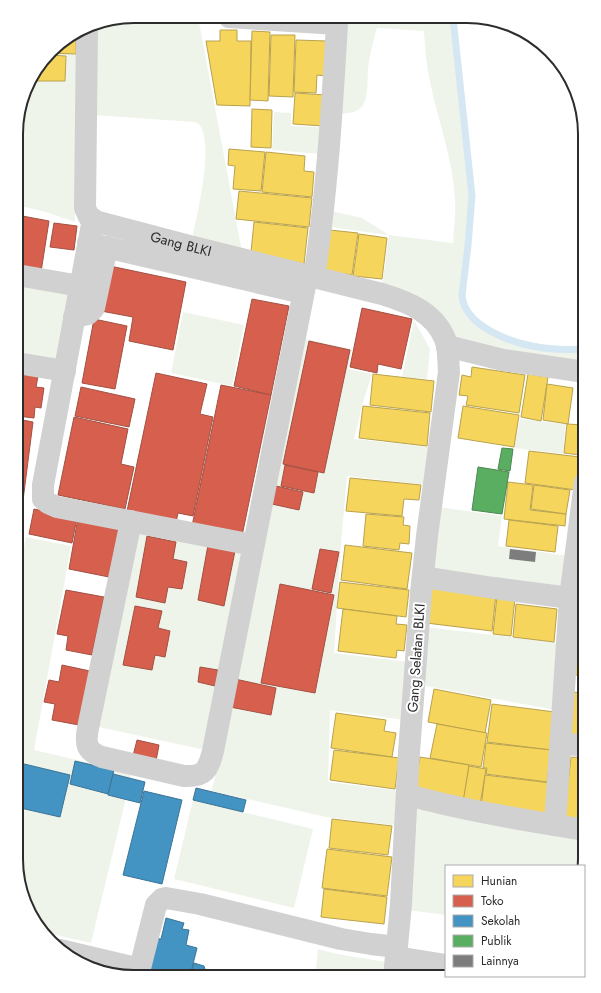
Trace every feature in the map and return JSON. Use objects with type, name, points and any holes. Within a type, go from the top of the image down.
[{"type":"street","points":[[131,521],[88,728],[87,743],[89,750],[102,757],[184,776],[203,774],[210,762],[324,200],[334,85],[337,23]]},
{"type":"street","points":[[74,317],[88,314],[94,308],[98,245],[92,219],[84,208],[87,34]]},
{"type":"street","name":"Gang BLKI","points":[[92,219],[189,246],[308,282],[382,294],[414,306],[431,319],[437,325],[446,343]]},
{"type":"street","points":[[98,245],[308,282]]},
{"type":"street","points":[[98,245],[80,286],[44,485],[43,499],[48,503],[57,506],[253,545]]},
{"type":"street","points":[[23,275],[80,286]]},
{"type":"street","points":[[446,343],[503,360],[578,371]]},
{"type":"street","name":"Gang Selatan BLKI","points":[[396,960],[401,904],[412,713],[423,577],[448,372],[446,343]]},
{"type":"street","points":[[23,364],[65,371]]},
{"type":"street","points":[[555,825],[561,743],[578,566]]},
{"type":"street","points":[[423,577],[575,602]]},
{"type":"street","points":[[561,743],[578,745]]},
{"type":"street","points":[[408,795],[450,806],[578,829]]},
{"type":"street","points":[[140,970],[156,905],[162,899],[166,898],[200,904],[341,939],[364,943],[396,960],[445,965]]},
{"type":"street","points":[[78,955],[131,970]]},
{"type":"shaded area","points":[[127,23],[199,23],[242,252],[192,240],[201,197],[205,163],[203,134],[199,124],[195,122],[93,115],[95,30],[112,25]]},
{"type":"shaded area","points":[[346,23],[454,23],[472,196],[462,295],[465,306],[470,315],[478,323],[499,336],[532,346],[565,350],[578,349],[578,363],[528,355],[457,340],[447,320],[438,310],[382,286],[389,235],[453,243],[455,211],[454,184],[448,153],[429,77],[424,31],[377,28],[368,68],[365,101],[359,110],[340,114]]},
{"type":"shaded area","points":[[77,39],[75,222],[46,212],[23,206],[23,134],[25,112],[31,92],[46,66],[66,46]]},
{"type":"shaded area","points":[[274,112],[291,113],[291,126],[323,127],[321,154],[272,150]]},
{"type":"shaded area","points":[[331,211],[362,218],[389,235],[329,227]]},
{"type":"shaded area","points":[[23,282],[70,290],[58,361],[23,355]]},
{"type":"shaded area","points":[[183,312],[244,325],[232,386],[171,373]]},
{"type":"shaded area","points":[[414,320],[430,349],[427,379],[402,377]]},
{"type":"shaded area","points":[[305,339],[352,349],[348,369],[372,374],[363,402],[354,439],[430,447],[426,485],[347,476],[341,544],[334,653],[408,662],[405,720],[330,710],[328,782],[401,791],[399,826],[326,817],[212,791],[253,584]]},
{"type":"shaded area","points":[[520,419],[566,424],[563,454],[514,448]]},
{"type":"shaded area","points":[[439,507],[502,516],[498,546],[569,556],[564,590],[429,571]]},
{"type":"shaded area","points":[[139,530],[244,550],[205,750],[99,727]]},
{"type":"shaded area","points":[[26,537],[71,546],[34,750],[132,773],[91,943],[53,934],[46,927],[31,901],[25,881],[23,866],[23,553]]},
{"type":"shaded area","points":[[425,627],[561,643],[556,710],[420,685]]},
{"type":"shaded area","points":[[193,800],[313,829],[294,908],[174,879]]},
{"type":"shaded area","points":[[416,806],[578,837],[578,865],[445,865],[445,915],[408,910]]},
{"type":"shaded area","points":[[318,949],[337,954],[386,962],[385,970],[316,970]]},
{"type":"building: Hunian","points":[[220,30],[237,30],[237,41],[251,41],[250,106],[217,105],[206,41],[220,41]]},
{"type":"building: Hunian","points":[[252,31],[270,32],[268,101],[250,100]]},
{"type":"building: Hunian","points":[[271,35],[295,35],[293,97],[269,96]]},
{"type":"building: Hunian","points":[[76,39],[76,54],[59,53]]},
{"type":"building: Hunian","points":[[296,40],[327,41],[326,76],[317,75],[316,93],[294,92]]},
{"type":"building: Hunian","points":[[57,55],[66,56],[65,81],[36,81],[46,66]]},
{"type":"building: Hunian","points":[[295,93],[326,95],[324,126],[293,124]]},
{"type":"building: Hunian","points":[[252,109],[272,110],[271,148],[251,147]]},
{"type":"building: Hunian","points":[[229,149],[265,152],[261,191],[233,189],[235,166],[228,165]]},
{"type":"building: Hunian","points":[[266,152],[305,156],[304,171],[314,172],[312,197],[262,192]]},
{"type":"building: Hunian","points":[[239,191],[312,198],[309,227],[236,219]]},
{"type":"building: Hunian","points":[[254,222],[308,228],[304,264],[251,252]]},
{"type":"building: Hunian","points":[[330,230],[358,233],[352,275],[324,271]]},
{"type":"building: Hunian","points":[[359,234],[387,238],[382,279],[353,276]]},
{"type":"building: Hunian","points":[[472,367],[525,375],[519,413],[466,405],[468,396],[459,395],[462,375],[471,377]]},
{"type":"building: Hunian","points":[[373,374],[434,381],[431,412],[370,405]]},
{"type":"building: Hunian","points":[[528,374],[548,377],[541,421],[521,417]]},
{"type":"building: Hunian","points":[[547,384],[573,388],[568,424],[543,420]]},
{"type":"building: Hunian","points":[[363,406],[430,413],[427,446],[359,438]]},
{"type":"building: Hunian","points":[[463,406],[519,415],[514,447],[458,438]]},
{"type":"building: Hunian","points":[[567,424],[578,425],[578,455],[564,453]]},
{"type":"building: Hunian","points":[[529,451],[578,457],[576,490],[525,483]]},
{"type":"building: Hunian","points":[[350,478],[421,485],[419,500],[404,499],[402,516],[346,511]]},
{"type":"building: Hunian","points":[[508,482],[533,485],[530,510],[566,514],[565,526],[504,519]]},
{"type":"building: Hunian","points":[[534,485],[570,490],[566,514],[531,509]]},
{"type":"building: Hunian","points":[[366,514],[404,517],[403,525],[410,526],[409,544],[400,543],[399,550],[363,546]]},
{"type":"building: Hunian","points":[[509,520],[558,526],[555,552],[506,546]]},
{"type":"building: Hunian","points":[[345,545],[412,553],[407,589],[341,580]]},
{"type":"building: Hunian","points":[[340,582],[409,590],[406,617],[337,608]]},
{"type":"building: Hunian","points":[[430,587],[496,594],[492,631],[426,623]]},
{"type":"building: Hunian","points":[[497,596],[515,598],[511,636],[493,634]]},
{"type":"building: Hunian","points":[[516,604],[557,609],[554,642],[513,637]]},
{"type":"building: Hunian","points":[[343,609],[397,616],[396,624],[407,625],[404,651],[397,650],[396,658],[338,651]]},
{"type":"building: Hunian","points":[[577,622],[578,675],[573,675]]},
{"type":"building: Hunian","points":[[434,689],[491,700],[485,733],[428,722]]},
{"type":"building: Hunian","points":[[571,692],[578,692],[578,737],[568,736]]},
{"type":"building: Hunian","points":[[492,704],[555,712],[551,750],[487,742]]},
{"type":"building: Hunian","points":[[336,713],[386,720],[384,731],[396,733],[392,757],[331,748]]},
{"type":"building: Hunian","points":[[437,724],[487,733],[481,767],[430,758]]},
{"type":"building: Hunian","points":[[486,743],[551,750],[547,782],[486,774],[487,768],[483,768]]},
{"type":"building: Hunian","points":[[334,750],[399,758],[395,789],[330,780]]},
{"type":"building: Hunian","points":[[420,757],[469,765],[464,798],[414,790]]},
{"type":"building: Hunian","points":[[571,757],[578,758],[578,820],[564,818]]},
{"type":"building: Hunian","points":[[469,766],[486,769],[480,805],[463,802]]},
{"type":"building: Hunian","points":[[485,775],[551,783],[547,815],[481,807]]},
{"type":"building: Hunian","points":[[332,819],[392,826],[388,855],[329,848]]},
{"type":"building: Hunian","points":[[327,849],[392,857],[387,896],[322,888]]},
{"type":"building: Hunian","points":[[324,889],[387,897],[384,924],[321,917]]},
{"type":"building: Toko","points":[[23,216],[49,221],[41,272],[23,270]]},
{"type":"building: Toko","points":[[54,223],[77,226],[74,250],[50,247]]},
{"type":"building: Toko","points":[[110,266],[186,282],[173,350],[129,341],[133,317],[101,311]]},
{"type":"building: Toko","points":[[252,299],[289,306],[271,395],[234,386]]},
{"type":"building: Toko","points":[[362,308],[412,319],[401,369],[378,364],[377,373],[350,367]]},
{"type":"building: Toko","points":[[94,319],[127,326],[115,389],[82,383]]},
{"type":"building: Toko","points":[[309,341],[350,350],[324,473],[283,464]]},
{"type":"building: Toko","points":[[156,373],[207,384],[200,414],[213,417],[193,516],[178,513],[176,522],[127,511]]},
{"type":"building: Toko","points":[[23,375],[38,376],[36,387],[44,388],[41,408],[35,407],[34,418],[23,417]]},
{"type":"building: Toko","points":[[221,385],[271,395],[242,536],[192,526]]},
{"type":"building: Toko","points":[[81,387],[135,399],[129,427],[75,416]]},
{"type":"building: Toko","points":[[74,417],[128,429],[121,464],[134,467],[125,509],[58,495]]},
{"type":"building: Toko","points":[[23,420],[33,422],[23,500]]},
{"type":"building: Toko","points":[[285,465],[318,472],[314,493],[281,486]]},
{"type":"building: Toko","points":[[276,486],[303,492],[299,510],[272,504]]},
{"type":"building: Toko","points":[[34,509],[77,518],[72,543],[29,534]]},
{"type":"building: Toko","points":[[78,518],[119,526],[109,577],[69,569]]},
{"type":"building: Toko","points":[[147,536],[176,542],[173,559],[187,562],[182,589],[168,587],[165,603],[136,597]]},
{"type":"building: Toko","points":[[208,545],[235,551],[224,606],[198,600]]},
{"type":"building: Toko","points":[[320,549],[339,552],[331,593],[312,589]]},
{"type":"building: Toko","points":[[280,584],[334,595],[315,693],[261,683]]},
{"type":"building: Toko","points":[[66,590],[104,597],[92,655],[66,650],[68,636],[57,634]]},
{"type":"building: Toko","points":[[135,606],[162,611],[158,628],[170,631],[165,657],[155,655],[152,670],[123,665]]},
{"type":"building: Toko","points":[[62,665],[90,671],[79,725],[52,720],[55,704],[44,702],[49,680],[59,682]]},
{"type":"building: Toko","points":[[200,667],[218,670],[215,686],[198,682]]},
{"type":"building: Toko","points":[[235,679],[276,688],[271,715],[230,707]]},
{"type":"building: Toko","points":[[137,740],[159,745],[156,761],[133,756]]},
{"type":"building: Toko","points":[[403,967],[435,970],[403,970]]},
{"type":"building: Sekolah","points":[[75,761],[114,770],[108,794],[70,784]]},
{"type":"building: Sekolah","points":[[23,764],[70,775],[60,817],[23,809]]},
{"type":"building: Sekolah","points":[[113,774],[145,782],[140,803],[108,795]]},
{"type":"building: Sekolah","points":[[196,788],[246,800],[243,812],[193,800]]},
{"type":"building: Sekolah","points":[[144,791],[182,800],[162,884],[123,875]]},
{"type":"building: Sekolah","points":[[166,918],[184,923],[182,929],[189,930],[186,945],[197,948],[192,970],[145,970],[153,938],[161,939]]},
{"type":"building: Sekolah","points":[[194,963],[204,966],[205,970],[192,970]]},
{"type":"building: Publik","points":[[502,448],[513,449],[510,471],[498,469]]},
{"type":"building: Publik","points":[[478,467],[509,472],[502,514],[472,510]]},
{"type":"building: Lainnya","points":[[510,549],[536,552],[535,562],[509,559]]},
{"type":"waterway","points":[[454,23],[472,196],[462,295],[465,306],[470,315],[478,323],[499,336],[532,346],[565,350],[578,349]]}]
